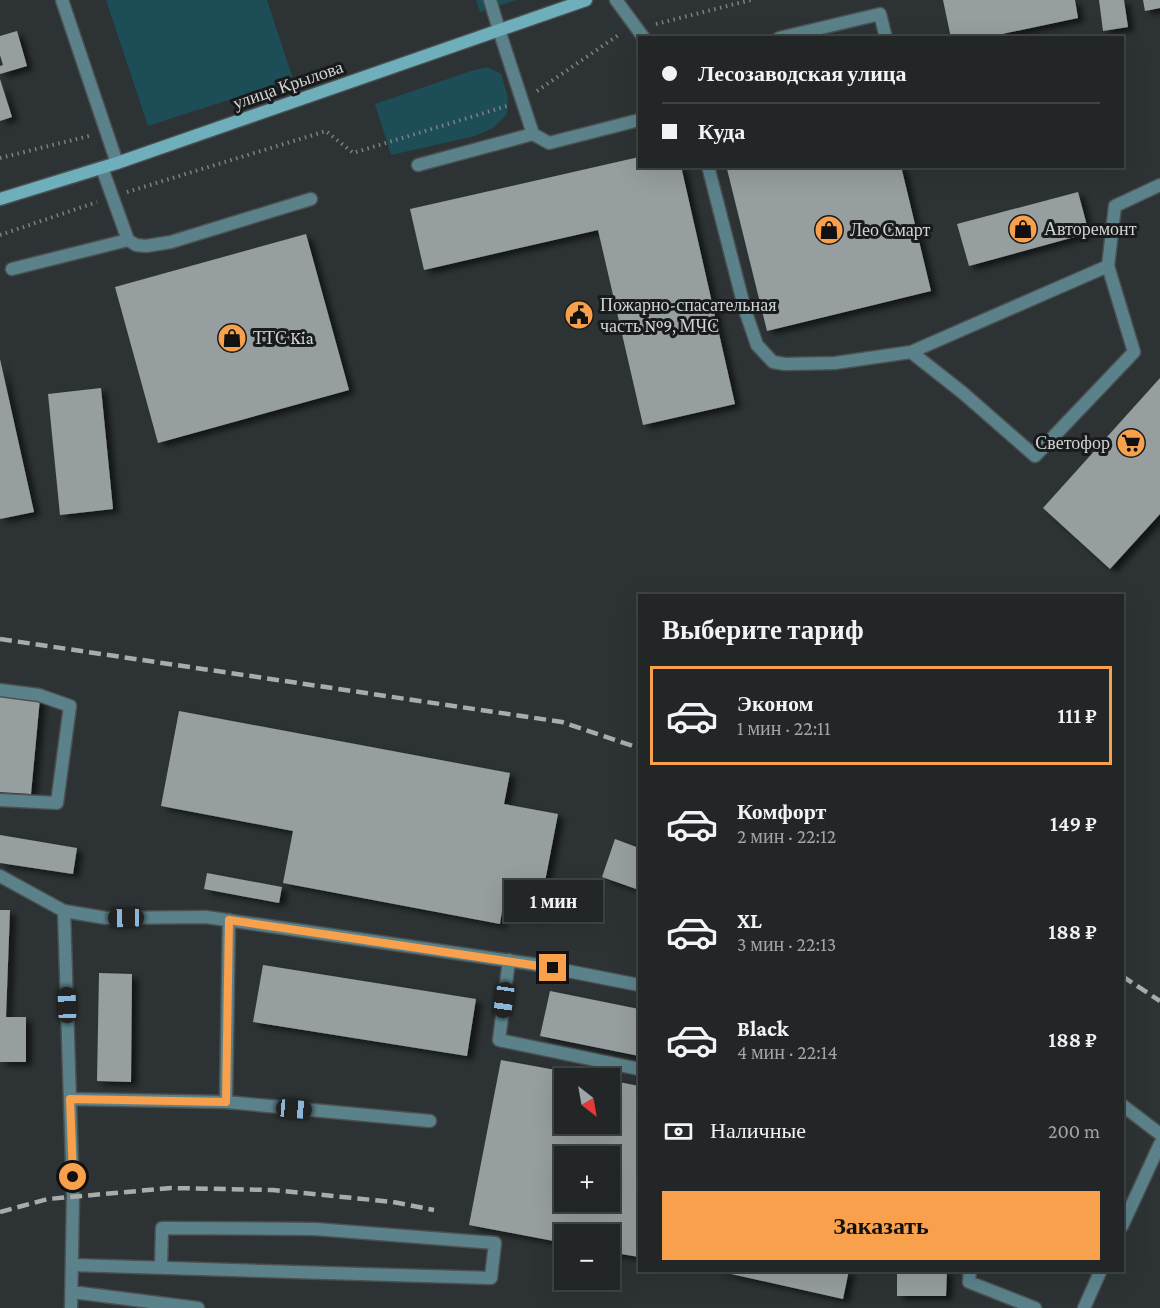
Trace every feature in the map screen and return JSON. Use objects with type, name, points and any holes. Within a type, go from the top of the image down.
[{"type":"main road","name":"улица Крылова","points":[[0,199],[117,163],[586,0]]},
{"type":"street","points":[[62,0],[117,163]]},
{"type":"street","points":[[490,0],[533,134]]},
{"type":"street","points":[[616,0],[641,33]]},
{"type":"street","points":[[787,36],[880,14],[886,36]]},
{"type":"street","points":[[418,165],[533,134],[549,142],[638,120]]},
{"type":"street","points":[[102,168],[128,240],[136,245],[146,246],[171,242],[312,199]]},
{"type":"street","points":[[709,168],[745,310],[757,345],[773,362],[835,363],[911,352],[1108,266]]},
{"type":"street","points":[[911,352],[963,393],[1035,456],[1134,352],[1108,266],[1115,206],[1160,185]]},
{"type":"street","points":[[12,269],[128,240]]},
{"type":"street","points":[[0,690],[39,695],[70,706],[57,803],[0,800]]},
{"type":"street","points":[[0,876],[64,911],[106,918],[206,917],[509,960],[638,984]]},
{"type":"street","points":[[64,911],[73,1196],[71,1308]]},
{"type":"street","points":[[226,1102],[229,920]]},
{"type":"street","points":[[509,960],[499,1040],[638,1070]]},
{"type":"street","points":[[70,1099],[226,1102],[430,1121]]},
{"type":"street","points":[[1124,1107],[1160,1134]]},
{"type":"street","points":[[1124,1222],[1160,1144]]},
{"type":"street","points":[[72,1265],[161,1268],[491,1278],[495,1243],[315,1229],[162,1228],[161,1268]]},
{"type":"street","points":[[970,1272],[969,1282],[1035,1308]]},
{"type":"street","points":[[1084,1308],[1100,1272]]},
{"type":"street","points":[[72,1292],[198,1308]]},
{"type":"path","points":[[0,235],[112,197],[326,131],[353,153],[522,101],[619,35],[641,33],[752,0]]},
{"type":"path","points":[[0,158],[107,131]]},
{"type":"shaded area","points":[[106,0],[267,0],[293,79],[148,126]]},
{"type":"shaded area","points":[[476,0],[516,0],[480,12]]},
{"type":"shaded area","points":[[487,67],[501,74],[508,97],[507,114],[493,128],[475,136],[391,155],[375,104]]},
{"type":"building","points":[[943,0],[1075,0],[1078,18],[992,36],[951,36]]},
{"type":"building","points":[[1099,0],[1124,0],[1128,27],[1103,31]]},
{"type":"building","points":[[1143,0],[1160,0],[1160,8],[1145,11]]},
{"type":"building","points":[[17,31],[27,66],[0,74],[0,66],[3,65],[0,55],[0,36]]},
{"type":"building","points":[[0,79],[12,117],[0,121]]},
{"type":"building","points":[[638,157],[638,168],[681,168],[735,404],[643,425],[598,230],[424,270],[410,209]]},
{"type":"building","name":"Лео Смарт","points":[[901,168],[931,291],[767,331],[727,169]]},
{"type":"building","name":"Авторемонт","points":[[1078,192],[1089,233],[969,266],[957,224]]},
{"type":"building","name":"ТТС Kia","points":[[306,234],[349,390],[158,443],[115,287]]},
{"type":"building","points":[[0,359],[34,512],[0,519]]},
{"type":"building","name":"Светофор","points":[[1160,378],[1160,514],[1110,569],[1043,508]]},
{"type":"building","points":[[101,388],[113,509],[60,515],[48,394]]},
{"type":"building","points":[[0,694],[40,698],[31,794],[0,792]]},
{"type":"building","points":[[179,711],[510,773],[504,804],[558,814],[538,918],[502,911],[500,924],[283,883],[293,831],[161,806]]},
{"type":"building","points":[[0,835],[77,848],[73,874],[0,863]]},
{"type":"building","points":[[615,839],[638,848],[638,890],[602,877]]},
{"type":"building","points":[[207,873],[282,887],[279,903],[204,889]]},
{"type":"building","points":[[0,910],[10,910],[6,1017],[26,1017],[26,1062],[0,1062]]},
{"type":"building","points":[[263,965],[476,999],[467,1056],[253,1022]]},
{"type":"building","points":[[99,973],[132,974],[131,1082],[97,1081]]},
{"type":"building","points":[[550,991],[638,1009],[638,1056],[540,1036]]},
{"type":"building","points":[[501,1060],[554,1070],[554,1134],[620,1134],[620,1082],[638,1086],[638,1257],[620,1254],[620,1224],[554,1224],[554,1241],[469,1225]]},
{"type":"building","points":[[722,1272],[849,1272],[843,1299]]},
{"type":"building","points":[[897,1272],[947,1272],[946,1296],[897,1296]]},
{"type":"railway","points":[[0,639],[562,722],[638,748]]},
{"type":"railway","points":[[1124,977],[1160,1001]]},
{"type":"railway","points":[[0,1212],[48,1199],[171,1188],[273,1190],[393,1202],[434,1210]]},
{"type":"place","name":"Авторемонт","points":[[1023,229]]},
{"type":"place","name":"Лео Смарт","points":[[829,230]]},
{"type":"place","name":"Пожарно-спасательная часть №9, МЧС","points":[[579,315]]},
{"type":"place","name":"ТТС Kia","points":[[232,338]]},
{"type":"place","name":"Светофор","points":[[1131,443]]},
{"type":"route","points":[[73,1177],[70,1099],[226,1102],[229,920],[553,968]]}]
